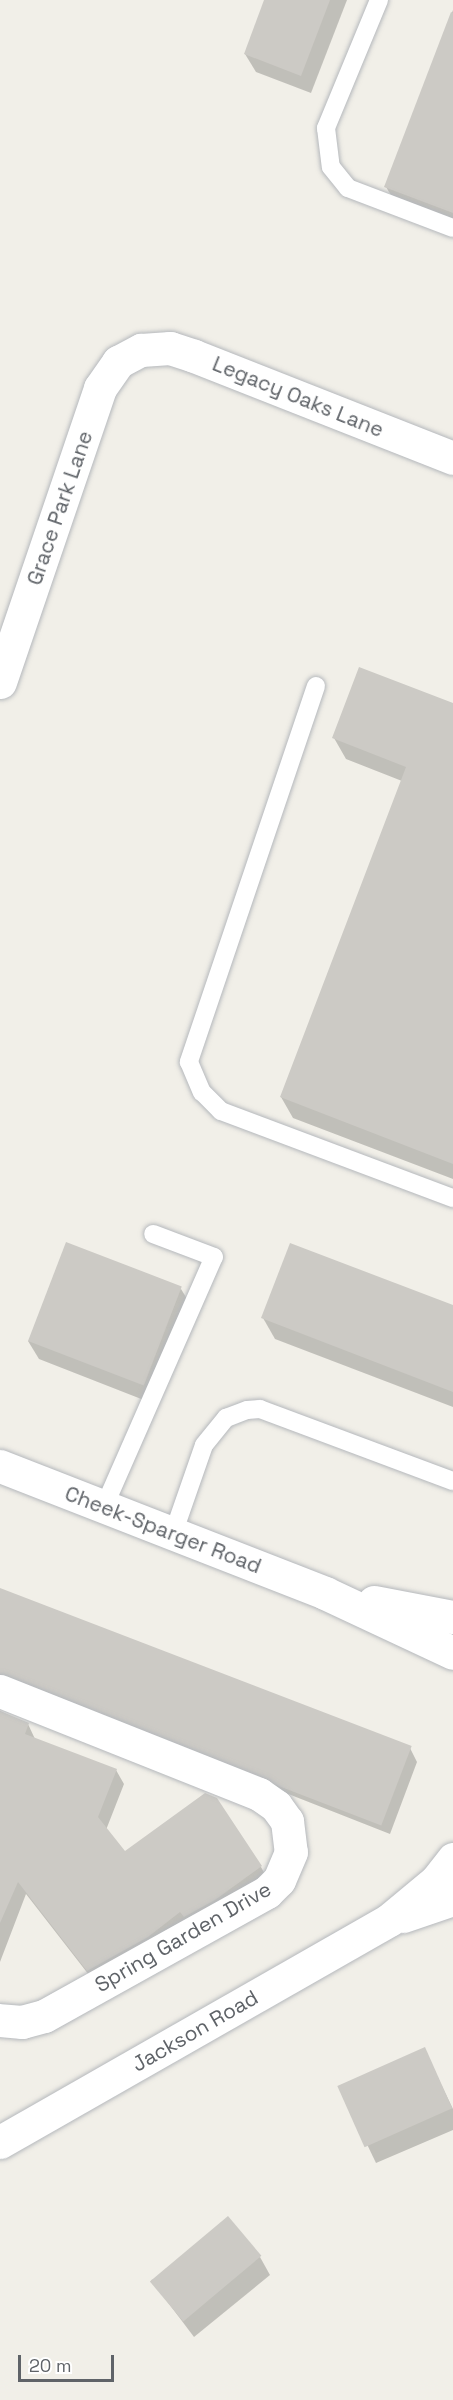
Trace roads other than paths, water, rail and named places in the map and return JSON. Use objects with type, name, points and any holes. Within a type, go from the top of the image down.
[{"type":"street","name":"Legacy Oaks Lane","points":[[141,350],[170,348],[194,356],[453,458]]},
{"type":"street","name":"Grace Park Lane","points":[[0,682],[100,388],[118,362],[141,350]]},
{"type":"street","name":"Cheek-Sparger Road","points":[[0,1466],[325,1593],[453,1653]]},
{"type":"street","name":"Cheek-Sparger Road","points":[[325,1593],[453,1617]]},
{"type":"street","name":"Spring Garden Drive","points":[[0,1690],[259,1794],[276,1806],[287,1821],[291,1852],[283,1874],[267,1892],[44,2016],[22,2022],[0,2020]]},
{"type":"street","name":"Jackson Road","points":[[0,2142],[389,1920],[436,1881],[453,1859]]},
{"type":"street","name":"Jackson Road","points":[[389,1920],[453,1899]]},
{"type":"lane","points":[[379,0],[326,128],[331,167],[348,188],[453,228]]},
{"type":"lane","points":[[316,686],[189,1062],[202,1092],[221,1111],[453,1198]]},
{"type":"lane","points":[[104,1507],[214,1257],[153,1234]]},
{"type":"lane","points":[[173,1533],[204,1445],[226,1418],[247,1410],[260,1409],[453,1480]]}]
